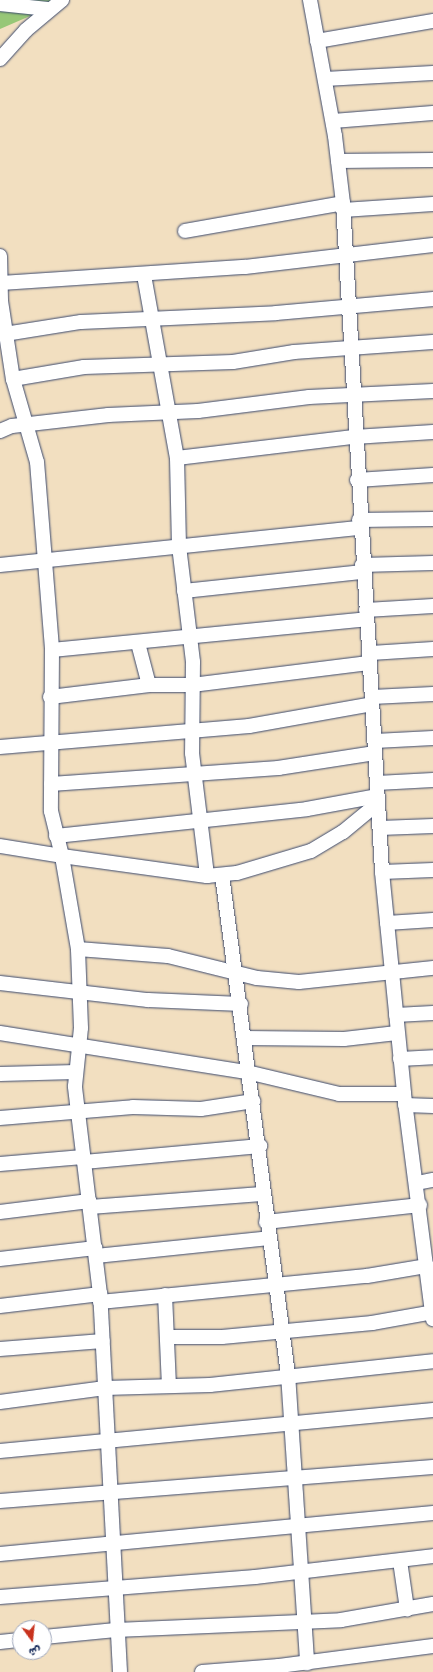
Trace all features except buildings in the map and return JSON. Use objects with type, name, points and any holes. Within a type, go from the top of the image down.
[{"type":"street","points":[[0,59],[48,9],[62,0]]},
{"type":"street","points":[[168,1336],[222,1337],[372,1323],[433,1315],[429,1263],[428,1219],[420,1205],[404,1100],[382,872],[370,658],[359,524],[351,393],[343,207],[333,121],[310,0]]},
{"type":"street","points":[[0,4],[48,9]]},
{"type":"street","points":[[317,41],[433,21]]},
{"type":"street","points":[[325,80],[433,73]]},
{"type":"street","points":[[333,121],[433,113]]},
{"type":"street","points":[[338,161],[433,160]]},
{"type":"street","points":[[185,231],[343,207],[433,204]]},
{"type":"street","points":[[1,283],[144,276],[346,256],[433,245]]},
{"type":"street","points":[[0,256],[5,334],[13,379],[37,462],[47,560],[52,650],[50,697],[51,784],[56,836],[62,856],[78,949],[80,991],[76,1072],[77,1110],[96,1252],[100,1298],[112,1493],[113,1588],[120,1672]]},
{"type":"street","points":[[144,276],[159,366],[177,458],[179,546],[191,637],[191,730],[194,774],[207,876]]},
{"type":"street","points":[[5,334],[74,323],[276,312],[348,304],[433,299]]},
{"type":"street","points":[[13,379],[84,367],[159,366],[433,342]]},
{"type":"street","points":[[0,431],[25,424],[169,412],[351,393],[433,391]]},
{"type":"street","points":[[177,458],[354,437],[433,432]]},
{"type":"street","points":[[357,480],[433,475]]},
{"type":"street","points":[[0,565],[179,546],[359,524],[433,519]]},
{"type":"street","points":[[184,591],[363,568],[433,563]]},
{"type":"street","points":[[52,650],[191,637],[433,606]]},
{"type":"street","points":[[138,643],[149,685]]},
{"type":"street","points":[[50,697],[149,685],[192,685],[433,649]]},
{"type":"street","points":[[0,747],[50,741],[293,720],[372,701],[433,694]]},
{"type":"street","points":[[51,784],[278,768],[375,747],[433,738]]},
{"type":"street","points":[[56,836],[200,822],[307,809],[433,780]]},
{"type":"street","points":[[0,846],[207,876],[222,875],[299,858],[343,832],[377,794]]},
{"type":"street","points":[[380,828],[433,826]]},
{"type":"street","points":[[382,872],[433,870]]},
{"type":"street","points":[[222,875],[237,973],[247,1072],[260,1146],[262,1194],[284,1331],[307,1663]]},
{"type":"street","points":[[387,923],[433,920]]},
{"type":"street","points":[[78,949],[168,956],[237,973],[299,982],[391,971],[433,968]]},
{"type":"street","points":[[0,983],[155,1000],[240,1004]]},
{"type":"street","points":[[396,1015],[433,1013]]},
{"type":"street","points":[[0,1033],[78,1042],[247,1072],[339,1094],[404,1100],[433,1106]]},
{"type":"street","points":[[244,1038],[344,1039],[397,1033]]},
{"type":"street","points":[[400,1059],[433,1057]]},
{"type":"street","points":[[0,1074],[76,1072]]},
{"type":"street","points":[[0,1118],[133,1106],[201,1109],[253,1101]]},
{"type":"street","points":[[0,1164],[83,1160],[260,1146]]},
{"type":"street","points":[[417,1183],[433,1180]]},
{"type":"street","points":[[0,1212],[89,1204],[262,1194]]},
{"type":"street","points":[[266,1222],[420,1205]]},
{"type":"street","points":[[0,1259],[269,1238]]},
{"type":"street","points":[[0,1306],[100,1298],[165,1295],[276,1284],[429,1263]]},
{"type":"street","points":[[165,1295],[169,1385]]},
{"type":"street","points":[[0,1349],[103,1341]]},
{"type":"street","points":[[0,1402],[105,1388],[210,1385],[288,1374],[433,1362]]},
{"type":"street","points":[[0,1451],[433,1410]]},
{"type":"street","points":[[0,1501],[295,1480],[433,1467]]},
{"type":"street","points":[[0,1554],[112,1542],[433,1513]]},
{"type":"street","points":[[0,1598],[400,1561],[433,1556]]},
{"type":"street","points":[[400,1561],[407,1609]]},
{"type":"street","points":[[52,1636],[116,1630],[341,1620],[433,1604]]},
{"type":"street","points":[[0,1642],[12,1641]]},
{"type":"street","points":[[202,1672],[279,1669],[307,1663],[433,1646]]},
{"type":"green space","points":[[0,0],[67,0],[0,29]]}]
